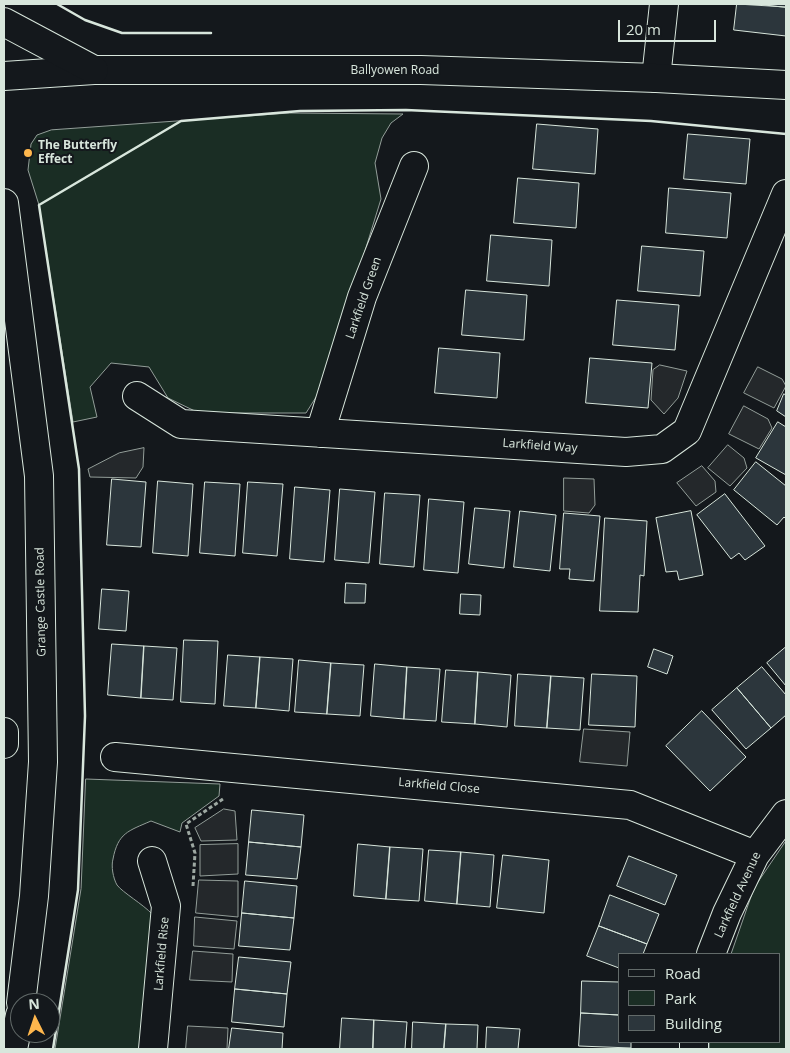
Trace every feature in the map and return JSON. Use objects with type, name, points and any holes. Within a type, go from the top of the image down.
[{"type":"street","points":[[656,78],[664,4]]},
{"type":"street","points":[[4,22],[94,70]]},
{"type":"street","name":"Ballyowen Road","points":[[4,76],[94,70],[421,70],[656,78],[786,85]]},
{"type":"street","name":"Larkfield Green","points":[[320,432],[362,298],[414,166]]},
{"type":"street","name":"Larkfield Way","points":[[137,396],[181,424],[626,452],[662,449],[687,431],[786,194]]},
{"type":"street","name":"Grange Castle Road","points":[[4,203],[39,486],[43,762],[34,896],[22,993]]},
{"type":"street","points":[[4,732],[4,744]]},
{"type":"street","name":"Larkfield Close","points":[[115,757],[630,805],[755,855]]},
{"type":"street","name":"Larkfield Avenue","points":[[711,953],[727,913],[755,855],[786,814]]},
{"type":"street","name":"Larkfield Rise","points":[[152,861],[166,906],[153,1049]]},
{"type":"path","points":[[193,890],[195,853],[186,824],[221,799],[227,799]]},
{"type":"green space","points":[[290,113],[403,114],[391,123],[382,138],[375,163],[381,199],[339,335],[318,394],[306,413],[199,413],[168,398],[149,367],[111,363],[90,387],[97,417],[73,422],[39,205],[28,170],[31,144],[37,135],[51,130]]},
{"type":"green space","points":[[86,779],[220,784],[219,796],[182,823],[180,832],[151,821],[125,834],[115,850],[112,868],[117,885],[152,914],[143,1049],[55,1049],[56,1043],[60,1043],[60,1018],[81,889]]},
{"type":"green space","points":[[786,841],[786,1049],[709,1049],[709,1043],[780,1043],[780,953],[731,953],[754,888]]},
{"type":"shaded area","points":[[660,365],[687,371],[678,398],[664,414],[651,400],[653,370]]},
{"type":"shaded area","points":[[758,367],[782,379],[786,386],[774,408],[744,393]]},
{"type":"shaded area","points":[[744,406],[768,419],[772,428],[759,449],[729,434]]},
{"type":"shaded area","points":[[728,445],[744,458],[747,468],[730,486],[708,468]]},
{"type":"shaded area","points":[[144,448],[143,467],[136,478],[90,477],[88,469],[119,453]]},
{"type":"shaded area","points":[[702,466],[715,481],[716,492],[696,506],[677,483]]},
{"type":"shaded area","points":[[564,478],[594,479],[595,505],[589,513],[564,511]]},
{"type":"shaded area","points":[[584,729],[630,732],[627,766],[580,762]]},
{"type":"shaded area","points":[[224,809],[235,811],[237,840],[201,841],[195,828]]},
{"type":"shaded area","points":[[238,844],[238,874],[200,876],[200,845]]},
{"type":"shaded area","points":[[199,880],[238,881],[238,917],[196,913]]},
{"type":"shaded area","points":[[195,917],[237,921],[234,949],[194,946]]},
{"type":"shaded area","points":[[193,951],[233,954],[232,982],[190,980]]},
{"type":"shaded area","points":[[188,1026],[228,1028],[227,1049],[186,1049]]},
{"type":"building","points":[[737,4],[786,7],[786,36],[734,30]]},
{"type":"building","points":[[756,4],[786,4],[786,7]]},
{"type":"building","points":[[537,124],[598,129],[595,174],[533,169]]},
{"type":"building","points":[[688,134],[750,139],[746,184],[684,179]]},
{"type":"building","points":[[518,178],[579,183],[576,228],[514,223]]},
{"type":"building","points":[[669,188],[731,193],[727,238],[666,233]]},
{"type":"building","points":[[491,235],[552,240],[549,286],[487,281]]},
{"type":"building","points":[[642,246],[704,251],[700,296],[638,291]]},
{"type":"building","points":[[466,290],[527,295],[524,340],[462,335]]},
{"type":"building","points":[[617,300],[679,305],[675,350],[613,345]]},
{"type":"building","points":[[439,348],[500,353],[497,398],[435,393]]},
{"type":"building","points":[[590,358],[652,363],[648,408],[586,403]]},
{"type":"building","points":[[784,394],[786,395],[786,417],[777,411]]},
{"type":"building","points":[[778,422],[786,427],[786,475],[756,458]]},
{"type":"building","points":[[756,462],[786,486],[786,519],[784,517],[777,525],[734,490]]},
{"type":"building","points":[[112,479],[146,482],[141,547],[107,545]]},
{"type":"building","points":[[158,481],[193,484],[188,556],[153,553]]},
{"type":"building","points":[[205,482],[240,484],[235,556],[200,553]]},
{"type":"building","points":[[248,482],[283,484],[277,556],[243,553]]},
{"type":"building","points":[[295,487],[330,490],[324,562],[290,559]]},
{"type":"building","points":[[340,489],[375,492],[369,563],[335,560]]},
{"type":"building","points":[[385,493],[420,495],[414,567],[380,564]]},
{"type":"building","points":[[725,494],[765,546],[745,560],[739,553],[731,559],[697,515]]},
{"type":"building","points":[[429,499],[464,502],[458,573],[424,570]]},
{"type":"building","points":[[475,508],[510,511],[504,568],[469,564]]},
{"type":"building","points":[[520,511],[556,515],[550,571],[514,567]]},
{"type":"building","points":[[691,511],[703,575],[679,580],[677,571],[666,572],[656,518]]},
{"type":"building","points":[[564,513],[600,516],[594,581],[569,579],[570,569],[560,569]]},
{"type":"building","points":[[605,518],[647,521],[644,576],[640,575],[638,612],[600,611]]},
{"type":"building","points":[[346,583],[366,584],[365,603],[345,603]]},
{"type":"building","points":[[102,589],[129,591],[126,631],[99,629]]},
{"type":"building","points":[[461,594],[481,595],[480,615],[460,614]]},
{"type":"building","points":[[184,640],[218,641],[215,704],[181,702]]},
{"type":"building","points":[[112,644],[144,646],[141,698],[108,695]]},
{"type":"building","points":[[144,646],[177,648],[173,700],[141,698]]},
{"type":"building","points":[[786,647],[786,686],[767,663]]},
{"type":"building","points":[[654,649],[673,656],[667,674],[648,667]]},
{"type":"building","points":[[228,655],[260,657],[256,708],[224,706]]},
{"type":"building","points":[[260,657],[293,659],[289,711],[256,708]]},
{"type":"building","points":[[299,660],[331,663],[327,714],[295,712]]},
{"type":"building","points":[[331,663],[364,665],[360,716],[327,714]]},
{"type":"building","points":[[375,664],[407,667],[404,719],[371,716]]},
{"type":"building","points":[[407,667],[440,669],[436,721],[404,719]]},
{"type":"building","points":[[762,667],[786,695],[786,715],[771,728],[737,688]]},
{"type":"building","points":[[446,670],[478,672],[475,724],[442,722]]},
{"type":"building","points":[[478,672],[511,675],[507,727],[475,724]]},
{"type":"building","points":[[518,674],[551,676],[547,728],[515,726]]},
{"type":"building","points":[[592,674],[637,676],[635,727],[589,725]]},
{"type":"building","points":[[551,676],[584,678],[580,730],[547,728]]},
{"type":"building","points":[[737,688],[771,728],[746,749],[712,710]]},
{"type":"building","points":[[702,711],[746,757],[710,791],[666,746]]},
{"type":"building","points":[[252,810],[304,815],[301,847],[249,842]]},
{"type":"building","points":[[249,842],[301,847],[297,879],[246,875]]},
{"type":"building","points":[[358,844],[390,847],[386,899],[354,896]]},
{"type":"building","points":[[390,847],[423,849],[419,901],[386,899]]},
{"type":"building","points":[[429,850],[461,852],[457,904],[425,901]]},
{"type":"building","points":[[461,852],[494,855],[490,907],[457,904]]},
{"type":"building","points":[[503,855],[549,860],[544,913],[497,908]]},
{"type":"building","points":[[629,856],[677,875],[665,905],[617,886]]},
{"type":"building","points":[[245,881],[297,886],[294,918],[242,913]]},
{"type":"building","points":[[610,895],[659,914],[647,944],[599,926]]},
{"type":"building","points":[[242,913],[294,918],[290,950],[239,946]]},
{"type":"building","points":[[599,926],[647,944],[643,953],[618,953],[618,968],[587,956]]},
{"type":"building","points":[[239,957],[291,962],[287,994],[235,989]]},
{"type":"building","points":[[582,981],[618,982],[618,1015],[581,1013]]},
{"type":"building","points":[[235,989],[287,994],[284,1027],[232,1022]]},
{"type":"building","points":[[581,1013],[618,1015],[618,1043],[631,1043],[631,1048],[579,1046]]},
{"type":"building","points":[[342,1018],[374,1020],[373,1049],[340,1049]]},
{"type":"building","points":[[374,1020],[407,1022],[405,1049],[373,1049]]},
{"type":"building","points":[[413,1022],[446,1024],[444,1049],[412,1049]]},
{"type":"building","points":[[446,1024],[478,1025],[477,1049],[444,1049]]},
{"type":"building","points":[[487,1027],[520,1029],[518,1049],[486,1049]]},
{"type":"building","points":[[232,1028],[283,1033],[282,1049],[229,1049]]},
{"type":"wall","points":[[57,4],[85,20],[122,33],[211,33]]},
{"type":"wall","points":[[53,1049],[78,890],[85,716],[79,469],[39,205],[181,121],[300,111],[406,110],[651,121],[786,134]]},
{"type":"place","name":"The Butterfly Effect","points":[[28,153]]}]
